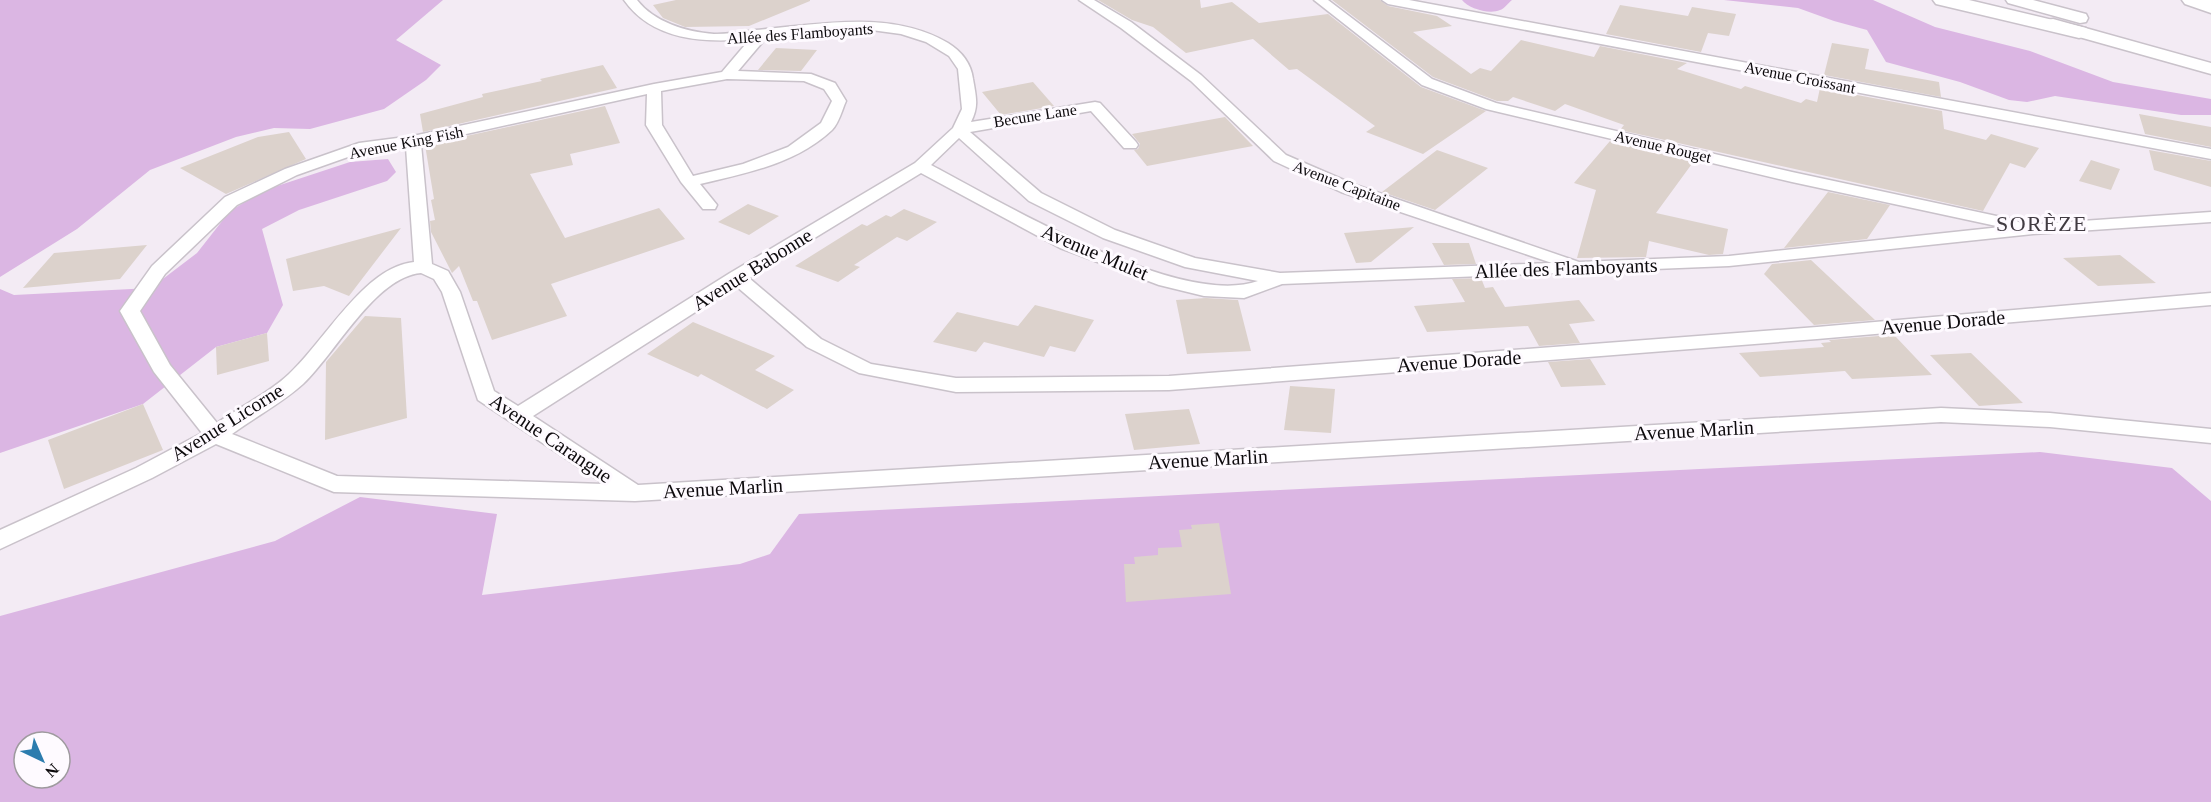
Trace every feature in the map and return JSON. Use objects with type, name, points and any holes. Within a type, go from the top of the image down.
[{"type":"main road","points":[[1943,0],[2079,32]]},
{"type":"main road","points":[[2192,0],[2211,7]]},
{"type":"street","name":"Allée des Flamboyants","points":[[630,0],[640,13],[678,33],[715,38],[760,36],[864,25],[903,30],[931,39],[954,53],[965,69],[970,109]]},
{"type":"street","name":"Avenue Capitaine","points":[[1085,0],[1126,25],[1196,78],[1280,158],[1347,188],[1586,268]]},
{"type":"street","name":"Avenue Rouget","points":[[1320,0],[1427,82],[1491,106],[1792,177],[2033,229]]},
{"type":"street","name":"Avenue Croissant","points":[[1388,0],[2211,154]]},
{"type":"street","points":[[1969,0],[2079,32],[2207,64]]},
{"type":"street","points":[[2014,0],[2207,64]]},
{"type":"street","points":[[727,75],[760,36]]},
{"type":"street","name":"Avenue King Fish","points":[[214,435],[161,368],[130,311],[158,270],[231,201],[291,172],[359,148],[413,141],[654,88],[727,75],[807,77],[830,86],[839,101],[827,126],[794,150],[748,168],[688,182]]},
{"type":"street","points":[[654,88],[654,125],[688,182],[710,205]]},
{"type":"street","name":"Becune Lane","points":[[958,130],[1095,106],[1130,145]]},
{"type":"street","name":"Avenue Babonne","points":[[519,415],[737,277],[921,166],[958,130],[970,109]]},
{"type":"street","name":"Allée des Flamboyants","points":[[958,130],[1035,197],[1109,234],[1191,263],[1280,279],[1729,261],[2033,229],[2211,217]]},
{"type":"street","points":[[413,141],[423,267]]},
{"type":"street","name":"Avenue Mulet","points":[[921,166],[1066,244],[1166,281],[1204,290],[1244,292],[1280,279]]},
{"type":"street","name":"Avenue Carangue","points":[[423,267],[441,275],[451,292],[485,395],[519,415],[634,493]]},
{"type":"street","name":"Avenue Licorne","points":[[0,540],[144,473],[214,435],[296,379],[380,283],[403,269],[423,267]]},
{"type":"street","name":"Avenue Dorade","points":[[737,277],[814,343],[855,364],[866,369],[956,385],[1169,383],[1805,334],[2211,299]]},
{"type":"street","name":"Avenue Marlin","points":[[214,435],[334,484],[634,493],[1941,415],[2050,420],[2211,436]]},
{"type":"shaded area","points":[[0,0],[443,0],[396,40],[441,65],[426,80],[384,109],[310,129],[274,128],[236,137],[150,170],[77,229],[0,277]]},
{"type":"shaded area","points":[[1462,0],[1512,0],[1502,9],[1490,12],[1474,8]]},
{"type":"shaded area","points":[[1724,0],[1873,0],[1935,27],[2030,51],[2113,82],[2211,99],[2211,115],[2181,115],[2055,96],[2027,102],[2009,100],[1960,82],[1886,62],[1867,30],[1798,8]]},
{"type":"shaded area","points":[[388,159],[396,172],[387,181],[299,210],[262,229],[283,305],[267,333],[216,347],[143,404],[0,453],[0,289],[14,295],[151,288],[197,253],[230,211],[265,190],[350,162]]},
{"type":"shaded area","points":[[2040,452],[2172,468],[2211,501],[2211,802],[0,802],[0,616],[275,541],[360,497],[497,514],[482,595],[740,564],[770,554],[799,514]]},
{"type":"building","points":[[676,0],[810,1],[749,26],[685,27],[663,18],[653,5]]},
{"type":"building","points":[[1098,0],[1200,0],[1201,8],[1232,2],[1259,23],[1328,14],[1421,87],[1486,111],[1423,154],[1366,132],[1375,126],[1297,69],[1289,70],[1253,39],[1186,53],[1153,27],[1132,20]]},
{"type":"building","points":[[1332,0],[1380,0],[1388,6],[1437,16],[1452,26],[1413,32],[1471,74],[1480,68],[1491,71],[1521,40],[1594,57],[1600,46],[1687,63],[1677,69],[1741,89],[1745,86],[1801,103],[1806,99],[1817,102],[1820,88],[1942,111],[1944,129],[1986,140],[1991,134],[2039,148],[2025,168],[2010,163],[1983,211],[1620,130],[1624,125],[1565,104],[1555,111],[1513,97],[1508,101],[1497,101],[1433,77]]},
{"type":"building","points":[[1620,5],[1688,16],[1692,7],[1736,14],[1729,36],[1708,33],[1701,52],[1606,34]]},
{"type":"building","points":[[1832,43],[1869,49],[1865,69],[1939,82],[1941,97],[1824,75]]},
{"type":"building","points":[[776,48],[817,50],[801,71],[758,70]]},
{"type":"building","points":[[603,65],[617,88],[423,132],[420,114],[483,97],[482,94]]},
{"type":"building","points":[[1033,82],[1054,106],[1001,115],[982,92]]},
{"type":"building","points":[[605,106],[620,143],[570,154],[573,165],[530,174],[565,238],[659,208],[685,239],[551,284],[567,316],[492,340],[477,301],[473,301],[459,266],[452,273],[431,232],[430,221],[435,220],[431,200],[434,199],[425,145]]},
{"type":"building","points":[[2139,114],[2211,127],[2211,147],[2145,134]]},
{"type":"building","points":[[1225,117],[1253,146],[1147,166],[1134,150],[1138,149],[1140,144],[1132,134]]},
{"type":"building","points":[[289,132],[306,159],[226,194],[180,168],[258,137]]},
{"type":"building","points":[[1610,141],[1694,161],[1656,213],[1728,229],[1723,254],[1709,255],[1649,241],[1646,257],[1577,258],[1596,190],[1574,183]]},
{"type":"building","points":[[1437,150],[1488,168],[1435,210],[1382,192]]},
{"type":"building","points":[[2149,150],[2211,161],[2211,187],[2154,170]]},
{"type":"building","points":[[2091,160],[2120,169],[2111,190],[2079,181]]},
{"type":"building","points":[[1828,192],[1890,205],[1867,239],[1784,248]]},
{"type":"building","points":[[748,204],[779,216],[749,235],[718,222]]},
{"type":"building","points":[[904,209],[937,222],[907,241],[897,237],[854,265],[860,267],[838,282],[795,266],[862,224],[867,226],[886,215],[891,217]]},
{"type":"building","points":[[1414,227],[1371,262],[1356,263],[1344,233]]},
{"type":"building","points":[[401,228],[349,296],[324,286],[293,291],[286,259]]},
{"type":"building","points":[[1432,243],[1469,243],[1476,264],[1444,265]]},
{"type":"building","points":[[147,245],[120,279],[23,288],[54,253]]},
{"type":"building","points":[[2120,255],[2156,283],[2098,286],[2063,258]]},
{"type":"building","points":[[1811,260],[1875,320],[1814,325],[1764,274],[1772,264]]},
{"type":"building","points":[[1481,278],[1485,288],[1493,287],[1505,307],[1579,300],[1595,321],[1569,324],[1580,343],[1539,346],[1528,326],[1427,332],[1414,306],[1465,302],[1452,279]]},
{"type":"building","points":[[1206,298],[1238,300],[1251,351],[1187,354],[1176,300]]},
{"type":"building","points":[[1035,305],[1094,320],[1075,352],[1050,346],[1044,357],[984,342],[976,352],[933,342],[957,312],[1018,326]]},
{"type":"building","points":[[365,316],[401,318],[407,418],[325,440],[326,362]]},
{"type":"building","points":[[693,322],[775,356],[755,370],[794,390],[767,409],[701,374],[698,377],[647,354]]},
{"type":"building","points":[[267,333],[269,361],[217,375],[216,347]]},
{"type":"building","points":[[1891,335],[1896,337],[1932,375],[1852,379],[1845,371],[1760,377],[1739,353],[1824,347],[1821,343],[1831,342],[1829,340]]},
{"type":"building","points":[[1971,353],[2023,403],[1979,406],[1930,355]]},
{"type":"building","points":[[1590,359],[1606,385],[1561,387],[1548,362]]},
{"type":"building","points":[[1290,386],[1335,389],[1331,433],[1284,430]]},
{"type":"building","points":[[143,404],[163,450],[64,489],[48,440]]},
{"type":"building","points":[[1189,409],[1200,444],[1134,450],[1125,414]]},
{"type":"building","points":[[1219,523],[1231,594],[1126,602],[1124,564],[1135,564],[1134,557],[1158,555],[1158,548],[1182,547],[1179,530],[1192,529],[1191,525]]},
{"type":"district","name":"SORÈZE","points":[[2042,223]]}]
